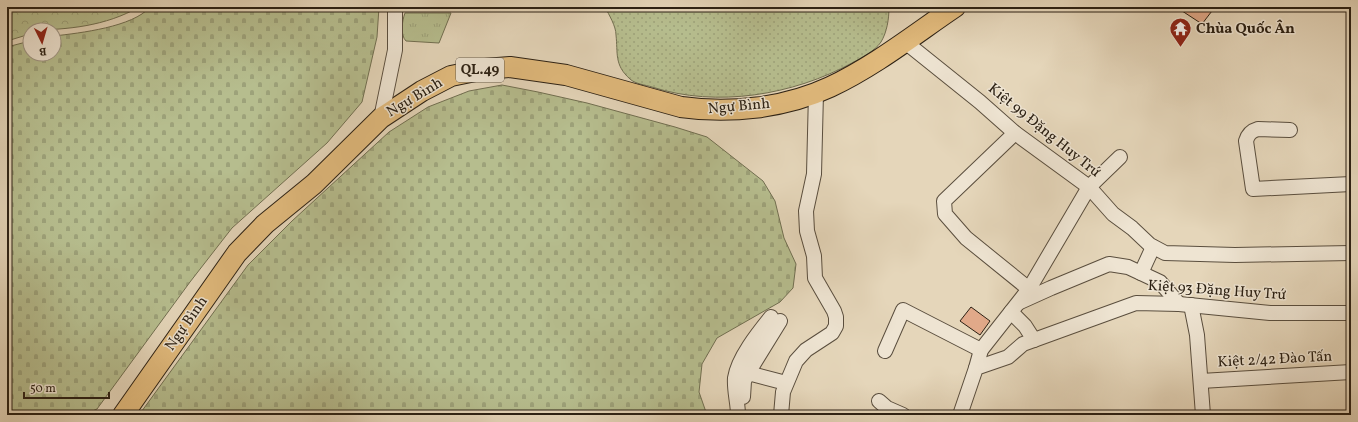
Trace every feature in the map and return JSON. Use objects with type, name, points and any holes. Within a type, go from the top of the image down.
[{"type":"highway","name":"Ngự Bình","points":[[123,415],[237,253],[265,224],[314,184],[381,118],[422,91],[451,76],[485,68],[510,67],[566,75],[681,107],[701,110],[764,107],[816,92],[865,68],[956,7]]},
{"type":"street","points":[[381,118],[395,50],[395,7]]},
{"type":"street","name":"Kiệt 99 Đặng Huy Trứ","points":[[904,42],[980,102],[1015,133],[1089,187],[1112,214],[1132,228],[1153,247],[1165,253],[1235,255],[1351,252]]},
{"type":"street","points":[[781,415],[783,392],[796,361],[806,350],[832,333],[836,326],[834,311],[815,278],[814,256],[808,231],[806,211],[814,174],[816,92]]},
{"type":"street","points":[[1290,130],[1258,129],[1250,133],[1247,137],[1246,141],[1253,189],[1351,184]]},
{"type":"street","points":[[1015,133],[944,201],[945,214],[966,238],[1029,289]]},
{"type":"street","points":[[960,415],[981,350],[1016,308],[1029,289],[1089,187],[1120,156]]},
{"type":"street","points":[[1141,273],[1153,247]]},
{"type":"street","points":[[1016,308],[1051,288],[1109,264],[1128,267],[1160,282],[1185,305],[1197,335],[1204,415]]},
{"type":"street","name":"Kiệt 93 Đặng Huy Trứ","points":[[976,368],[1008,356],[1024,344],[1136,302],[1270,313],[1351,312]]},
{"type":"street","points":[[1016,308],[1024,326],[1034,340]]},
{"type":"street","points":[[885,351],[903,310],[981,350]]},
{"type":"street","points":[[738,415],[735,386],[743,371],[753,340],[776,319]]},
{"type":"street","points":[[743,371],[786,383]]},
{"type":"street","points":[[743,371],[742,389],[745,415]]},
{"type":"street","name":"Kiệt 2/42 Đào Tấn","points":[[1201,381],[1351,372]]},
{"type":"street","points":[[879,401],[887,408],[903,415]]},
{"type":"green space","points":[[7,7],[139,7],[113,19],[72,28],[62,29],[62,22],[22,22],[22,36],[7,41]]},
{"type":"green space","points":[[150,7],[379,7],[377,37],[362,102],[327,143],[232,228],[190,282],[97,409],[84,415],[7,415],[7,47],[22,43],[22,62],[62,62],[62,35],[105,28],[131,20],[142,14]]},
{"type":"green space","points":[[605,7],[889,7],[889,16],[885,34],[881,42],[872,51],[829,74],[780,90],[754,95],[702,97],[677,93],[632,81],[621,69],[619,64],[615,28]]},
{"type":"green space","points":[[405,13],[451,13],[439,43],[406,41],[402,32],[402,24]]},
{"type":"green space","points":[[502,85],[587,103],[707,137],[763,181],[775,201],[784,238],[796,264],[793,288],[780,302],[717,338],[702,364],[699,392],[707,415],[139,415],[248,265],[292,221],[389,132],[428,107],[469,91]]},
{"type":"building","points":[[1176,7],[1215,7],[1202,24]]},
{"type":"building","points":[[971,307],[990,321],[980,335],[960,321]]},
{"type":"place","name":"Chùa Quốc Ân","points":[[1181,48]]}]
